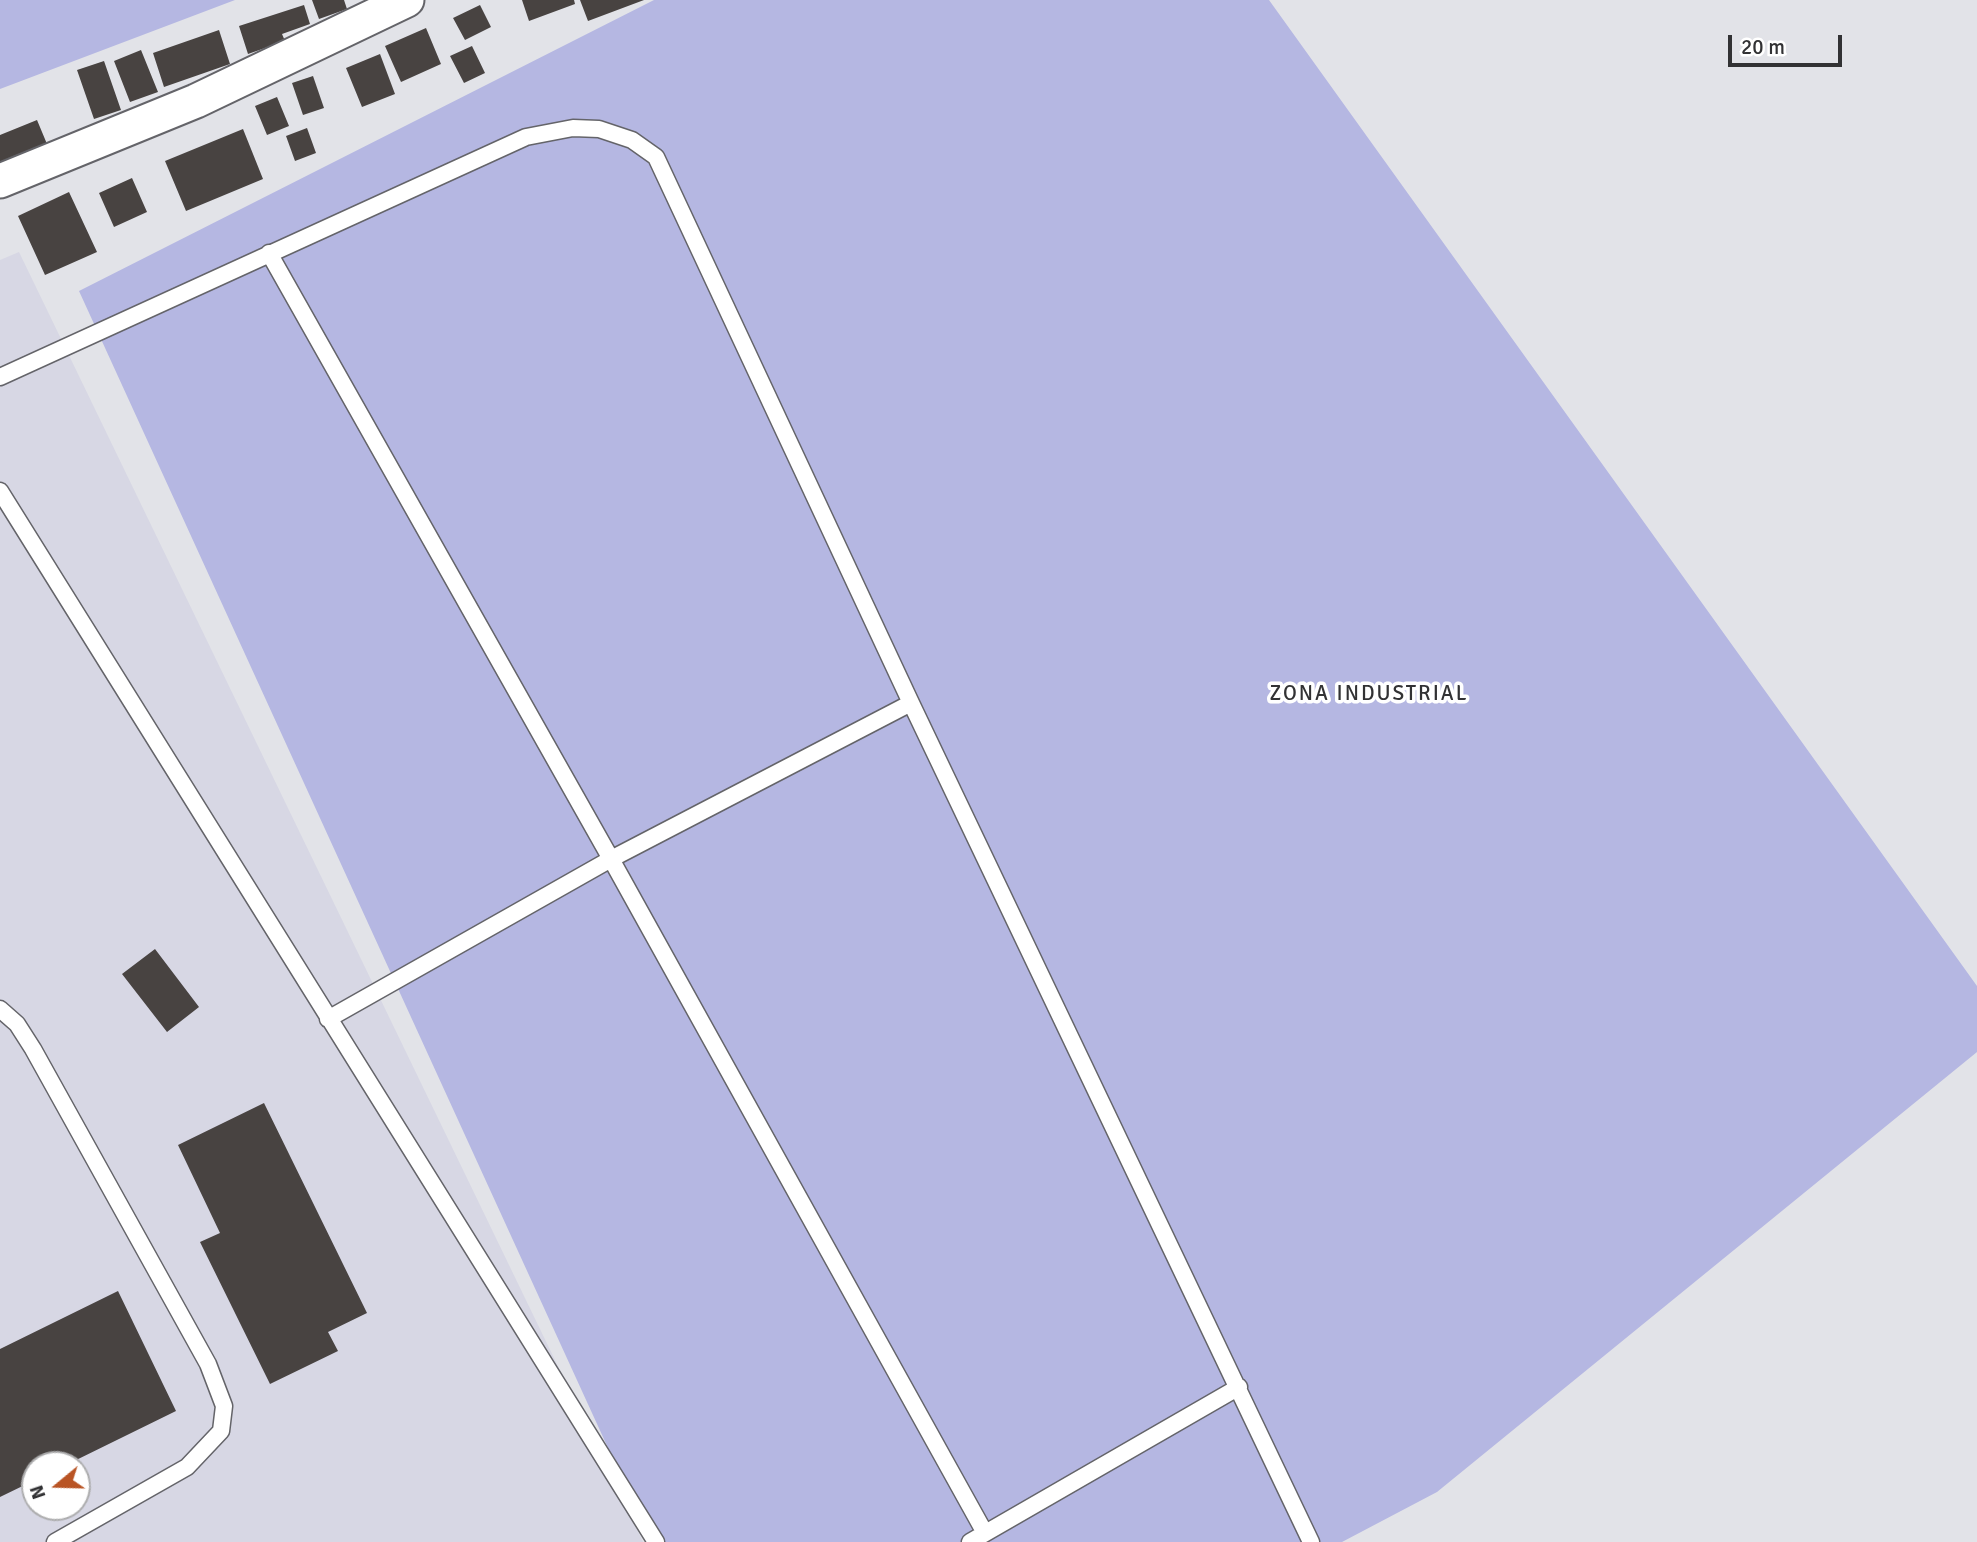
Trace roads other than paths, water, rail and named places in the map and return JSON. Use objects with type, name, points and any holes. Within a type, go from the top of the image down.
[{"type":"street","points":[[0,181],[196,101],[407,0]]},
{"type":"lane","points":[[0,377],[526,137],[573,128],[599,130],[632,140],[656,157],[911,703],[1311,1542]]},
{"type":"lane","points":[[269,253],[611,859],[985,1533]]},
{"type":"lane","points":[[0,491],[656,1542]]},
{"type":"lane","points":[[328,1019],[611,859],[911,703]]},
{"type":"lane","points":[[0,1009],[17,1024],[33,1049],[208,1364],[224,1406],[221,1431],[187,1467],[55,1542]]},
{"type":"lane","points":[[970,1542],[1239,1387]]},
{"type":"district","name":"ZONA INDUSTRIAL","points":[[1369,694]]}]
